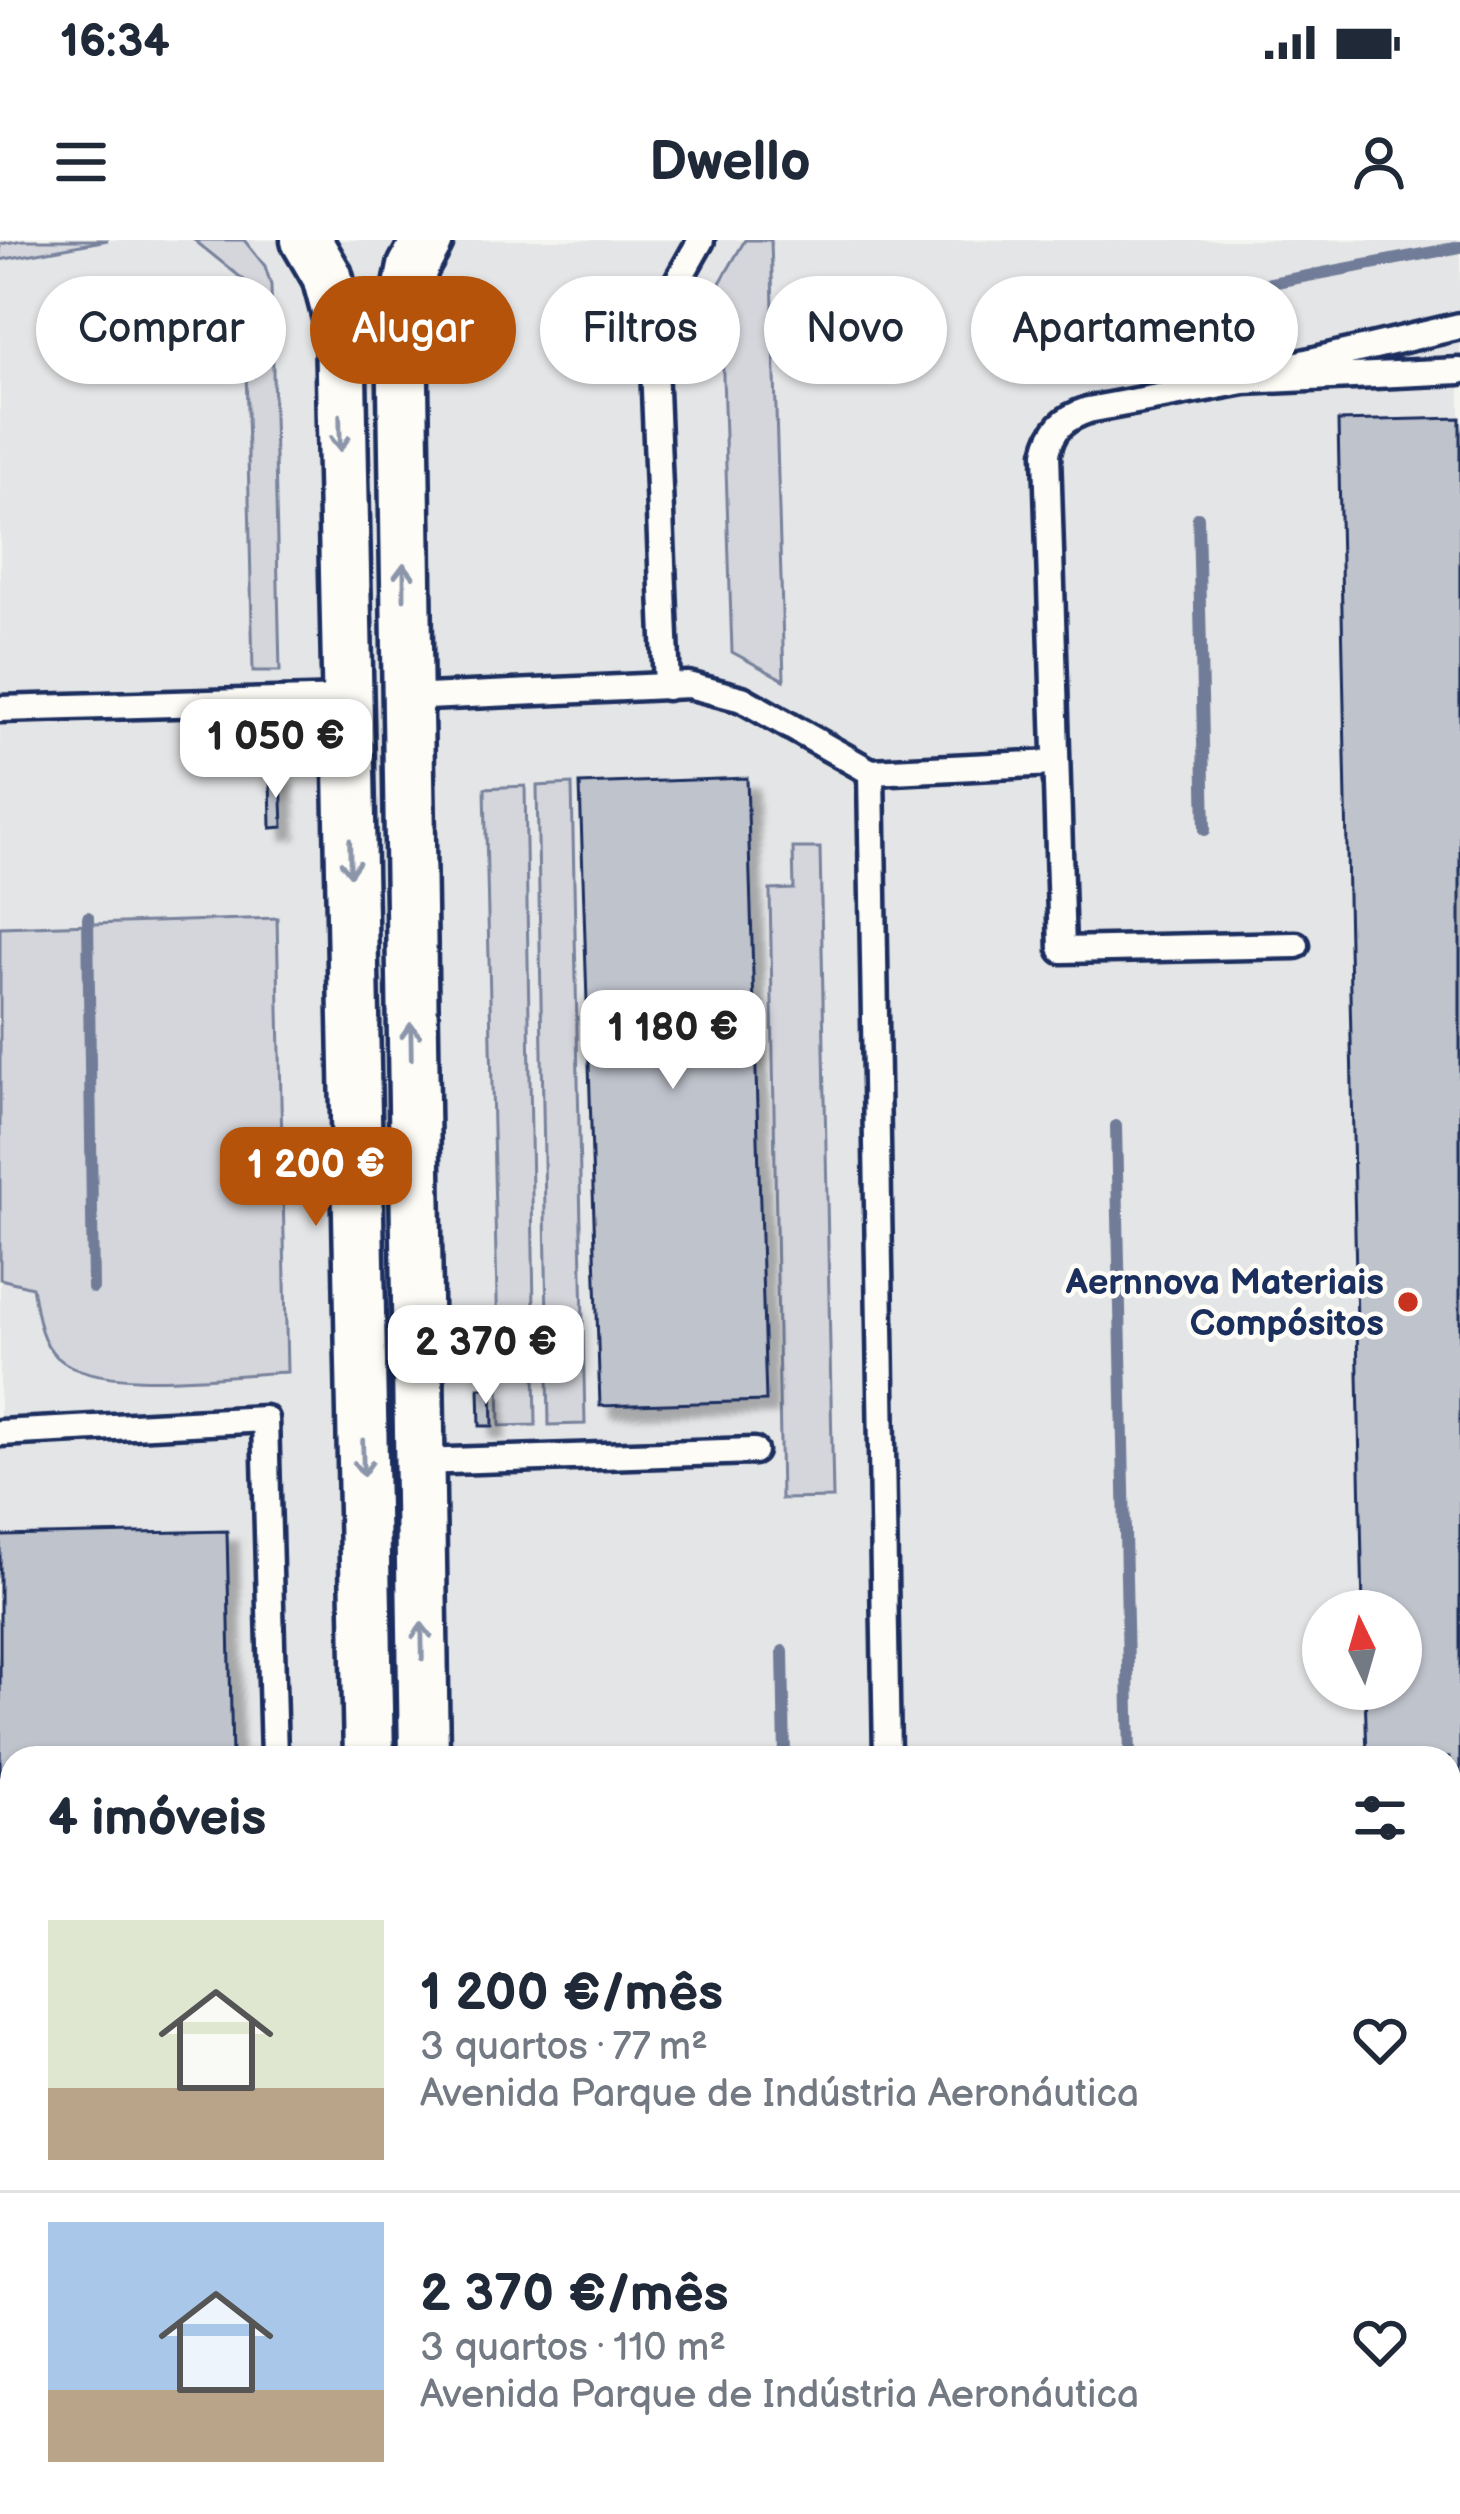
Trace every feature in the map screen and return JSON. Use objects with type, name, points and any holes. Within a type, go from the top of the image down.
[{"type":"street","points":[[306,240],[327,276],[340,325],[369,1746]]},
{"type":"street","points":[[424,1746],[402,320],[413,267],[428,240]]},
{"type":"lane","points":[[668,687],[654,365],[663,307],[701,240]]},
{"type":"lane","points":[[1295,945],[1062,950],[1054,763],[1051,436],[1073,415],[1460,326]]},
{"type":"lane","points":[[1195,389],[1283,377],[1460,371]]},
{"type":"lane","points":[[405,698],[668,687],[724,691],[871,772],[1054,763]]},
{"type":"lane","points":[[0,709],[346,699]]},
{"type":"lane","points":[[871,772],[887,1746]]},
{"type":"lane","points":[[0,1433],[265,1419],[274,1746]]},
{"type":"lane","points":[[419,1462],[754,1451]]},
{"type":"shaded area","points":[[0,240],[1460,240],[1460,1746],[0,1746]]},
{"type":"shaded area","points":[[108,240],[0,260],[0,244]]},
{"type":"shaded area","points":[[194,240],[244,240],[268,276],[239,276]]},
{"type":"shaded area","points":[[745,240],[771,240],[772,276],[764,276],[764,384],[775,384],[784,680],[732,652],[723,384],[740,384],[740,276],[724,276]]},
{"type":"shaded area","points":[[246,384],[273,384],[280,671],[253,671]]},
{"type":"shaded area","points":[[572,784],[585,1424],[549,1425],[537,786]]},
{"type":"shaded area","points":[[525,786],[536,1425],[500,1426],[485,788]]},
{"type":"shaded area","points":[[793,848],[820,848],[833,1498],[781,1499],[770,890],[794,889]]},
{"type":"shaded area","points":[[277,918],[287,1372],[167,1380],[102,1376],[76,1369],[57,1357],[46,1342],[32,1287],[0,1279],[0,927]]},
{"type":"building","name":"Aernnova Materiais Compósitos","points":[[1460,418],[1460,1746],[1367,1746],[1366,1710],[1422,1710],[1422,1590],[1363,1590],[1338,421]]},
{"type":"building","points":[[270,773],[281,773],[283,827],[271,828]]},
{"type":"building","points":[[747,778],[766,1401],[600,1406],[580,784]]},
{"type":"building","points":[[479,1388],[492,1388],[493,1426],[480,1426]]},
{"type":"building","points":[[227,1531],[232,1746],[0,1746],[0,1536]]},
{"type":"waterway","points":[[1298,278],[1460,247]]},
{"type":"waterway","points":[[1198,517],[1205,830]]},
{"type":"waterway","points":[[88,917],[93,1288]]},
{"type":"waterway","points":[[1116,1126],[1130,1746]]},
{"type":"waterway","points":[[783,1651],[785,1746]]},
{"type":"place","name":"Aernnova Materiais Compósitos","points":[[1408,1302]]}]
